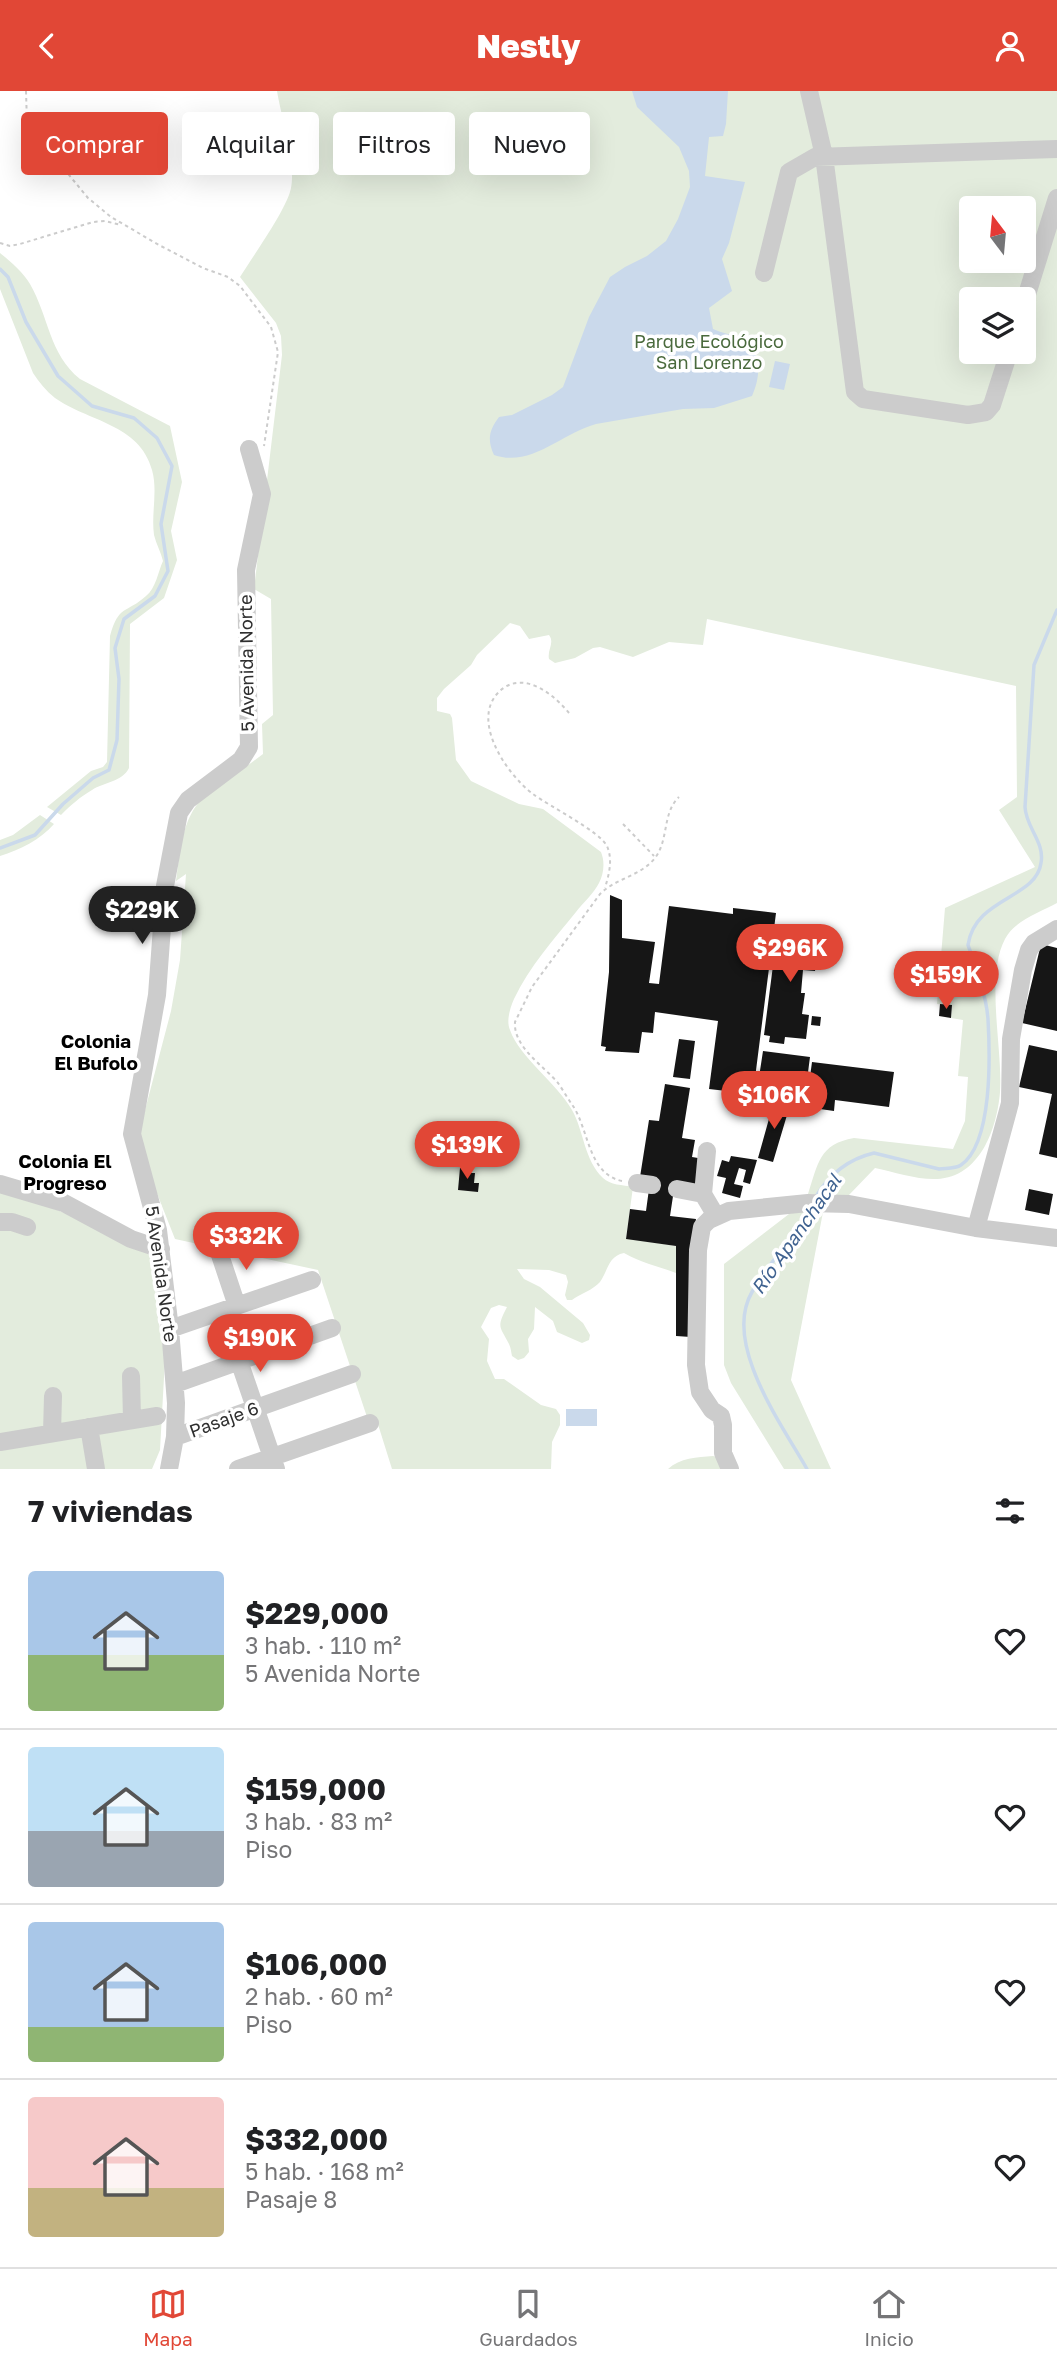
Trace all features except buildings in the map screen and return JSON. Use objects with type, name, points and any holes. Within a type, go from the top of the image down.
[{"type":"street","points":[[809,91],[824,156],[855,392],[863,399],[876,401],[968,415],[986,412],[992,405],[1005,364]]},
{"type":"street","points":[[764,272],[789,172],[803,162],[824,156],[1057,149]]},
{"type":"street","points":[[1029,287],[1057,198]]},
{"type":"street","name":"5 Avenida Norte","points":[[169,1469],[175,1437],[175,1384],[170,1329],[154,1212],[132,1134],[157,995],[165,886],[179,813],[188,800],[241,760],[249,747],[246,570],[262,494],[256,453]]},
{"type":"street","points":[[976,1227],[1010,1103],[1011,1039],[1023,970],[1034,943],[1057,929]]},
{"type":"street","points":[[708,1151],[703,1193],[716,1216]]},
{"type":"street","points":[[0,1184],[64,1203],[131,1239],[161,1249]]},
{"type":"street","points":[[677,1189],[703,1193]]},
{"type":"street","points":[[730,1469],[723,1453],[721,1416],[712,1410],[700,1392],[696,1365],[698,1250],[702,1227],[716,1216],[729,1211],[808,1203],[837,1204],[1057,1238]]},
{"type":"street","points":[[0,1222],[12,1222],[27,1227]]},
{"type":"street","points":[[219,1252],[239,1361],[274,1463]]},
{"type":"street","points":[[170,1329],[313,1280]]},
{"type":"street","points":[[175,1384],[332,1328]]},
{"type":"street","name":"Pasaje 6","points":[[175,1437],[352,1374]]},
{"type":"street","points":[[131,1376],[132,1420]]},
{"type":"street","points":[[52,1433],[53,1396]]},
{"type":"street","points":[[0,1442],[157,1416]]},
{"type":"street","points":[[238,1469],[274,1463],[370,1423]]},
{"type":"street","points":[[89,1427],[96,1469]]},
{"type":"path","points":[[26,91],[27,124],[88,198],[126,226],[240,286],[271,327],[278,352],[256,453]]},
{"type":"path","points":[[0,243],[10,246],[20,244],[93,222],[105,221],[126,226]]},
{"type":"path","points":[[569,713],[546,691],[531,684],[517,683],[496,696],[488,710],[487,721],[491,738],[516,778],[532,793],[595,834],[606,845],[610,870],[605,889],[532,987],[522,1005],[515,1027],[521,1041],[559,1085],[580,1117],[591,1153],[604,1172],[617,1180],[644,1184]]},
{"type":"path","points":[[605,889],[642,870],[655,858],[671,805],[679,797]]},
{"type":"path","points":[[623,824],[655,858]]},
{"type":"green space","name":"Parque Ecológico San Lorenzo","points":[[277,91],[1057,91],[1057,903],[1015,927],[1005,939],[999,955],[995,993],[1000,1075],[998,1106],[984,1149],[965,1170],[952,1176],[930,1179],[875,1168],[848,1196],[808,1194],[822,1157],[833,1145],[854,1138],[953,1149],[965,1121],[968,1077],[958,1076],[963,1020],[951,1018],[952,1005],[937,1004],[945,908],[1035,867],[999,810],[1017,797],[1016,686],[707,619],[703,645],[669,642],[633,657],[600,647],[555,663],[549,659],[549,635],[529,639],[520,626],[510,623],[437,698],[437,711],[450,714],[452,718],[456,760],[471,781],[519,804],[543,809],[601,852],[603,867],[599,883],[520,987],[511,1006],[509,1026],[521,1050],[572,1110],[597,1171],[609,1182],[633,1187],[626,1238],[676,1246],[676,1273],[624,1253],[611,1261],[597,1285],[572,1300],[567,1300],[565,1295],[568,1282],[566,1275],[549,1270],[517,1269],[524,1279],[540,1287],[583,1323],[590,1335],[589,1340],[582,1343],[557,1332],[553,1321],[535,1307],[534,1329],[528,1339],[529,1352],[518,1360],[512,1356],[510,1345],[500,1327],[507,1307],[499,1305],[491,1308],[481,1327],[489,1339],[487,1361],[495,1379],[504,1379],[541,1405],[556,1409],[560,1415],[560,1425],[552,1442],[551,1469],[392,1469],[376,1418],[368,1420],[318,1270],[175,1239],[143,1158],[139,1133],[171,1011],[180,960],[186,874],[176,881],[185,830],[199,802],[263,754],[262,724],[273,715],[271,599],[254,589],[282,355],[281,336],[276,323],[240,277],[277,220],[291,188],[292,175],[319,175],[319,112],[281,112]]},
{"type":"green space","points":[[0,253],[30,284],[56,347],[70,369],[80,379],[170,426],[182,482],[171,531],[177,560],[164,598],[130,624],[129,768],[117,779],[83,795],[61,815],[47,807],[91,771],[103,767],[107,762],[110,636],[120,614],[149,593],[163,561],[154,535],[154,478],[146,455],[136,443],[111,425],[55,398],[33,373],[0,289]]},
{"type":"green space","points":[[40,815],[54,824],[30,843],[0,856],[0,840],[13,835]]},
{"type":"green space","points":[[0,1191],[76,1218],[150,1253],[153,1258],[157,1312],[165,1359],[160,1450],[152,1469],[0,1469]]},
{"type":"green space","points":[[805,1209],[823,1212],[791,1380],[831,1469],[784,1469],[731,1383],[724,1365],[724,1264],[789,1214]]},
{"type":"green space","points":[[717,1457],[725,1469],[668,1469],[683,1460]]},
{"type":"water","points":[[632,91],[728,91],[723,136],[709,137],[705,176],[745,182],[729,243],[722,259],[732,291],[709,308],[713,329],[747,343],[756,356],[758,372],[752,396],[714,408],[683,409],[596,424],[521,457],[494,455],[490,435],[499,417],[512,415],[563,387],[589,317],[610,277],[647,256],[666,241],[678,219],[690,187],[689,171],[679,147],[637,107]]},
{"type":"water","points":[[775,361],[790,364],[784,390],[769,387]]},
{"type":"water","points":[[566,1409],[597,1409],[597,1426],[566,1426]]},
{"type":"waterway","points":[[0,269],[8,277],[26,322],[58,376],[92,406],[134,418],[157,438],[172,466],[161,524],[168,571],[155,596],[124,619],[115,648],[119,679],[117,740],[109,770],[93,778],[63,804],[35,835],[0,848]]},
{"type":"waterway","name":"Río Apanchacal","points":[[815,1198],[840,1169],[856,1159],[874,1153],[939,1169],[953,1168],[961,1165],[971,1154],[979,1138],[989,1075],[988,1019],[983,990],[968,945],[973,929],[982,917],[1028,884],[1037,875],[1041,863],[1042,855],[1028,822],[1025,807],[1034,665],[1057,610]]},
{"type":"waterway","name":"Río Apanchacal","points":[[807,1469],[759,1383],[744,1335],[745,1312],[752,1292],[810,1208]]},
{"type":"district","name":"Colonia El Bufolo","points":[[96,1052]]},
{"type":"district","name":"Colonia El Progreso","points":[[65,1172]]}]
